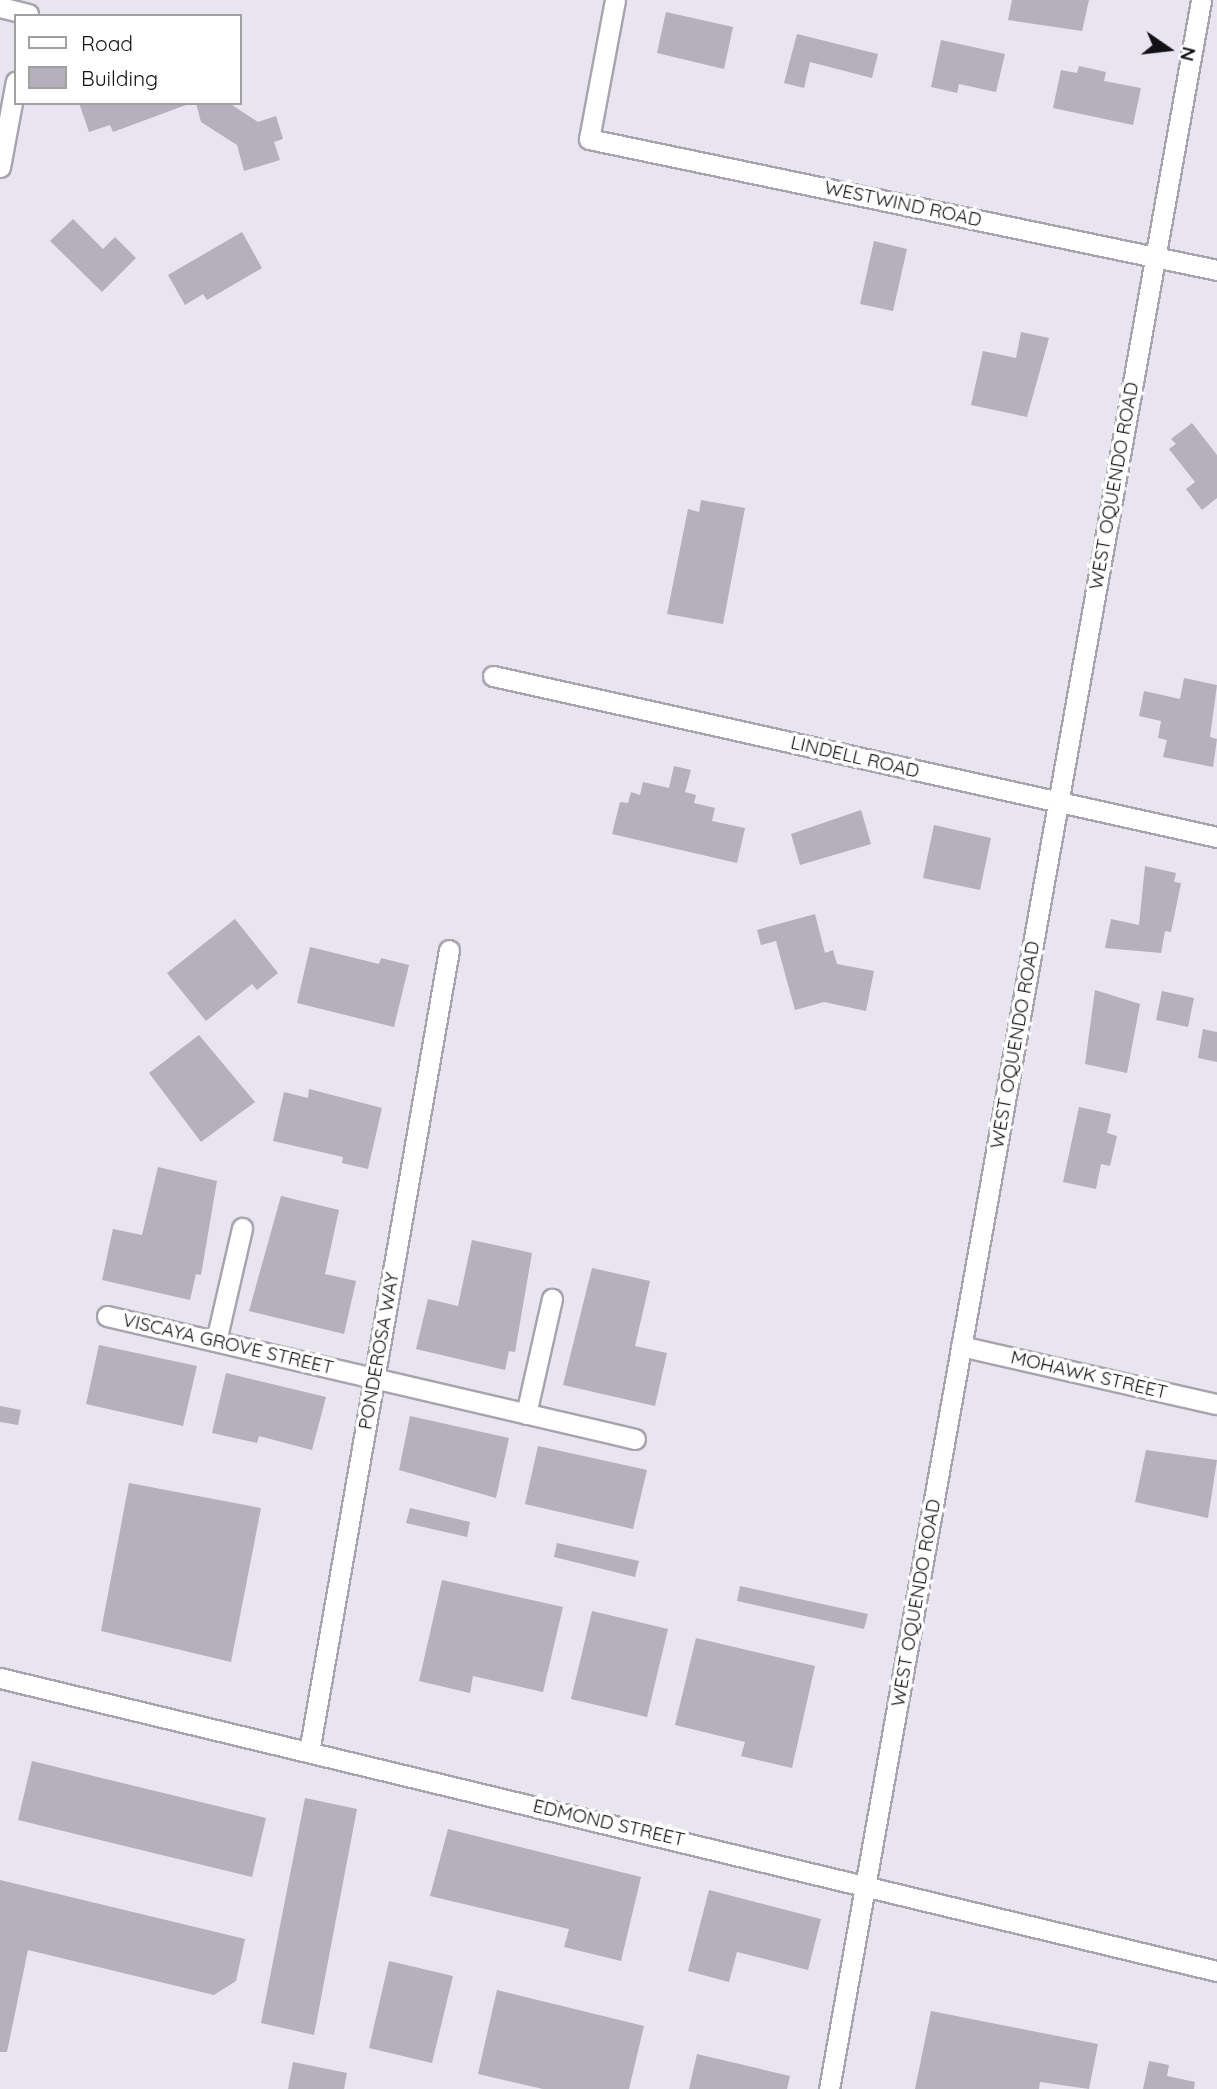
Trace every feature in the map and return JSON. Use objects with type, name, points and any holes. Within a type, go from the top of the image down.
[{"type":"street","name":"WESTWIND ROAD","points":[[615,0],[589,139],[1217,270]]},
{"type":"street","name":"WEST OQUENDO ROAD","points":[[829,2089],[1201,0]]},
{"type":"street","points":[[0,8],[29,10]]},
{"type":"street","points":[[1,159],[14,91]]},
{"type":"street","name":"LINDELL ROAD","points":[[493,676],[1217,837]]},
{"type":"street","name":"PONDEROSA WAY","points":[[309,1752],[449,950]]},
{"type":"street","points":[[216,1341],[242,1228]]},
{"type":"street","points":[[526,1414],[552,1298]]},
{"type":"street","name":"VISCAYA GROVE STREET","points":[[107,1316],[635,1439]]},
{"type":"street","name":"MOHAWK STREET","points":[[961,1346],[1217,1404]]},
{"type":"street","name":"EDMOND STREET","points":[[0,1678],[1217,1971]]},
{"type":"building","points":[[1012,0],[1089,0],[1082,31],[1008,20]]},
{"type":"building","points":[[666,12],[733,27],[724,69],[657,53]]},
{"type":"building","points":[[797,34],[878,54],[872,78],[810,62],[804,88],[784,83]]},
{"type":"building","points":[[941,40],[1005,54],[996,92],[959,84],[957,93],[931,87]]},
{"type":"building","points":[[1079,66],[1106,72],[1104,81],[1141,88],[1133,125],[1053,108],[1061,70],[1077,73]]},
{"type":"building","points":[[80,105],[186,105],[113,132],[110,125],[89,132]]},
{"type":"building","points":[[197,105],[232,105],[258,122],[276,116],[283,139],[274,142],[280,160],[244,171],[237,145],[201,122]]},
{"type":"building","points":[[73,219],[103,249],[115,237],[136,258],[102,292],[50,241]]},
{"type":"building","points":[[242,232],[262,268],[207,300],[203,294],[185,305],[168,275]]},
{"type":"building","points":[[874,241],[907,249],[893,311],[860,304]]},
{"type":"building","points":[[1021,332],[1049,338],[1027,417],[971,405],[983,351],[1016,358]]},
{"type":"building","points":[[1192,423],[1217,455],[1217,498],[1202,510],[1186,489],[1195,482],[1169,449],[1176,444],[1171,439]]},
{"type":"building","points":[[701,500],[745,508],[723,624],[667,614],[688,509],[699,512]]},
{"type":"building","points":[[1184,678],[1217,685],[1210,737],[1217,739],[1213,767],[1163,757],[1167,740],[1158,738],[1161,721],[1139,716],[1144,691],[1180,699]]},
{"type":"building","points":[[674,766],[691,770],[685,792],[696,795],[694,803],[715,808],[712,821],[745,828],[737,863],[612,834],[620,802],[628,803],[631,792],[640,795],[643,782],[669,788]]},
{"type":"building","points":[[861,810],[871,844],[800,865],[791,834]]},
{"type":"building","points":[[934,825],[991,838],[980,890],[923,878]]},
{"type":"building","points":[[1145,866],[1176,873],[1174,882],[1181,883],[1171,932],[1165,931],[1161,953],[1105,948],[1111,919],[1139,925]]},
{"type":"building","points":[[815,914],[825,953],[833,950],[837,964],[874,971],[866,1011],[824,1002],[795,1010],[776,941],[761,945],[757,930]]},
{"type":"building","points":[[235,919],[278,973],[257,990],[252,984],[206,1021],[167,973]]},
{"type":"building","points":[[310,947],[379,964],[381,958],[409,965],[394,1027],[297,1003]]},
{"type":"building","points":[[1095,990],[1140,1004],[1127,1073],[1085,1064]]},
{"type":"building","points":[[1162,991],[1194,998],[1188,1027],[1156,1020]]},
{"type":"building","points":[[1203,1029],[1217,1032],[1217,1062],[1198,1058]]},
{"type":"building","points":[[199,1035],[255,1102],[201,1142],[149,1073]]},
{"type":"building","points":[[309,1089],[382,1108],[368,1169],[342,1163],[343,1157],[273,1141],[284,1092],[308,1098]]},
{"type":"building","points":[[1079,1107],[1111,1114],[1107,1133],[1117,1136],[1110,1166],[1101,1164],[1096,1189],[1063,1182]]},
{"type":"building","points":[[158,1167],[217,1181],[201,1275],[196,1274],[190,1300],[102,1280],[113,1229],[142,1235]]},
{"type":"building","points":[[281,1196],[339,1210],[325,1274],[356,1281],[344,1334],[249,1311]]},
{"type":"building","points":[[472,1240],[532,1253],[515,1352],[509,1351],[505,1370],[416,1349],[428,1299],[458,1306]]},
{"type":"building","points":[[592,1268],[650,1281],[635,1346],[667,1353],[655,1406],[563,1385]]},
{"type":"building","points":[[99,1345],[197,1366],[183,1426],[86,1404]]},
{"type":"building","points":[[226,1373],[326,1397],[312,1450],[259,1436],[257,1443],[212,1433]]},
{"type":"building","points":[[0,1406],[21,1410],[18,1425],[0,1422]]},
{"type":"building","points":[[410,1416],[509,1438],[496,1498],[399,1470]]},
{"type":"building","points":[[538,1446],[647,1470],[633,1529],[525,1504]]},
{"type":"building","points":[[1146,1450],[1217,1460],[1208,1518],[1135,1502]]},
{"type":"building","points":[[129,1483],[261,1508],[231,1662],[101,1631]]},
{"type":"building","points":[[410,1508],[470,1522],[467,1537],[406,1523]]},
{"type":"building","points":[[557,1543],[639,1561],[635,1577],[554,1557]]},
{"type":"building","points":[[442,1580],[563,1607],[543,1692],[473,1676],[470,1693],[419,1681]]},
{"type":"building","points":[[740,1586],[868,1614],[864,1629],[737,1601]]},
{"type":"building","points":[[592,1611],[668,1629],[647,1717],[571,1699]]},
{"type":"building","points":[[696,1638],[815,1666],[792,1768],[741,1756],[745,1742],[675,1725]]},
{"type":"building","points":[[32,1761],[266,1818],[252,1877],[18,1820]]},
{"type":"building","points":[[305,1798],[357,1809],[314,2035],[261,2023]]},
{"type":"building","points":[[448,1829],[641,1877],[621,1961],[564,1947],[569,1929],[430,1896]]},
{"type":"building","points":[[0,1880],[245,1939],[236,1981],[214,1995],[28,1950],[7,2052],[0,2052]]},
{"type":"building","points":[[709,1890],[821,1919],[808,1970],[737,1952],[729,1982],[688,1971]]},
{"type":"building","points":[[389,1961],[453,1976],[432,2063],[369,2048]]},
{"type":"building","points":[[497,1990],[644,2026],[629,2089],[543,2089],[478,2074]]},
{"type":"building","points":[[931,2011],[1098,2044],[1089,2089],[1040,2082],[1039,2089],[915,2089]]},
{"type":"building","points":[[697,2054],[790,2076],[787,2089],[689,2089]]},
{"type":"building","points":[[1149,2061],[1169,2065],[1167,2076],[1195,2082],[1194,2089],[1143,2089]]},
{"type":"building","points":[[293,2062],[347,2073],[344,2089],[288,2089]]}]
